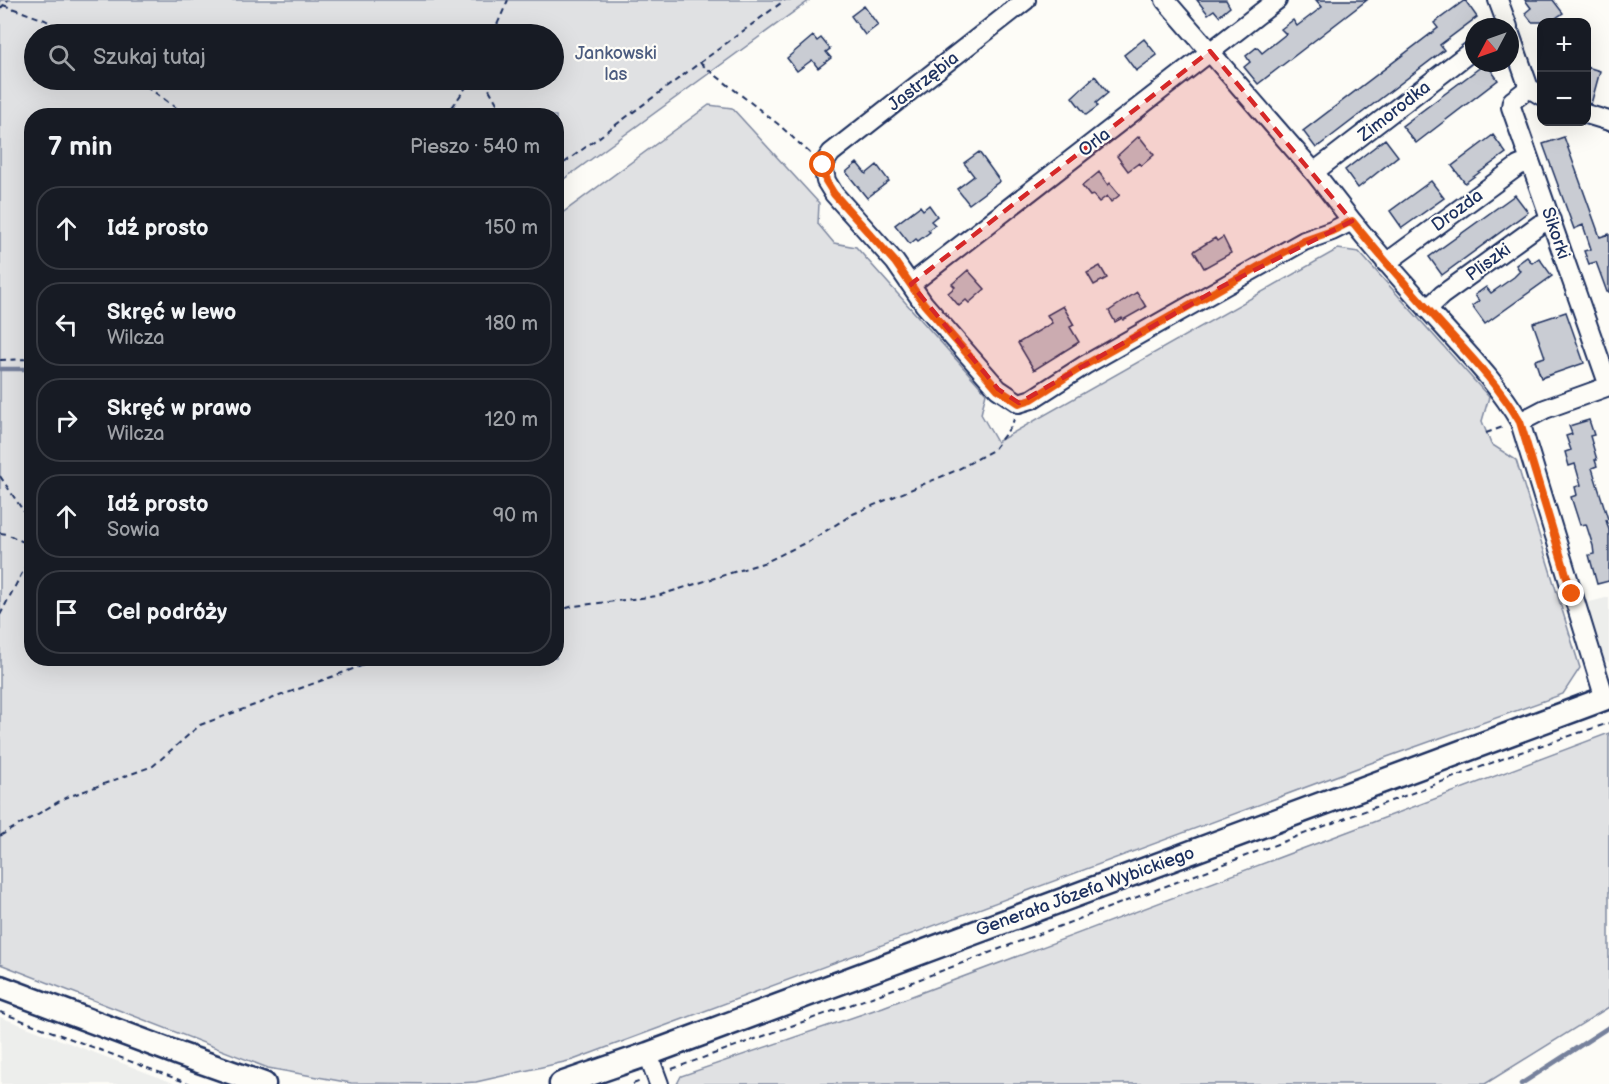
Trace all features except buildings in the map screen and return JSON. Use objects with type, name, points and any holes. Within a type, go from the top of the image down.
[{"type":"main road","name":"Generała Józefa Wybickiego","points":[[561,1084],[654,1071],[1607,698]]},
{"type":"main road","points":[[0,987],[264,1084]]},
{"type":"street","name":"Jastrzębia","points":[[823,165],[831,153],[1026,0]]},
{"type":"street","points":[[1165,0],[1314,172],[1386,263],[1508,400],[1520,422],[1607,698]]},
{"type":"street","name":"Orla","points":[[911,284],[1277,0]]},
{"type":"street","points":[[1498,0],[1504,18]]},
{"type":"street","points":[[1519,55],[1535,92]]},
{"type":"street","name":"Zimorodka","points":[[1314,172],[1465,56]]},
{"type":"street","name":"Sikorki","points":[[1535,92],[1512,101],[1511,107],[1609,386]]},
{"type":"street","points":[[1591,115],[1609,121]]},
{"type":"street","name":"Drozda","points":[[1386,263],[1518,166],[1530,161]]},
{"type":"street","points":[[823,165],[826,181],[834,194],[895,262],[924,304],[998,389],[1019,403],[1032,399],[1095,360],[1304,241],[1352,221]]},
{"type":"street","name":"Pliszki","points":[[1427,309],[1442,295],[1539,225],[1551,220]]},
{"type":"street","points":[[1520,422],[1545,409],[1609,386]]},
{"type":"path","points":[[0,9],[8,0]]},
{"type":"path","points":[[497,24],[508,0]]},
{"type":"path","points":[[564,163],[785,0]]},
{"type":"path","points":[[3,5],[52,24]]},
{"type":"path","points":[[700,63],[777,124],[823,165]]},
{"type":"path","points":[[152,90],[176,108]]},
{"type":"path","points":[[452,108],[464,90]]},
{"type":"path","points":[[490,90],[500,108]]},
{"type":"path","points":[[0,360],[24,359]]},
{"type":"path","points":[[564,609],[657,596],[766,562],[813,539],[853,514],[957,470],[993,450],[1012,425],[1019,403]]},
{"type":"path","points":[[0,476],[24,512]]},
{"type":"path","points":[[0,533],[24,542]]},
{"type":"path","points":[[0,615],[24,569]]},
{"type":"path","points":[[0,836],[65,798],[153,766],[200,725],[361,666]]},
{"type":"path","points":[[654,1071],[905,985],[1518,753],[1609,723]]},
{"type":"path","points":[[0,1012],[190,1084]]},
{"type":"highlighted area","points":[[1210,51],[1352,221],[1221,287],[1019,403],[998,389],[911,284]]},
{"type":"shaded area","points":[[1609,597],[1609,662],[1603,660],[1586,603]]},
{"type":"shaded area","points":[[0,1017],[127,1065],[176,1084],[1,1084]]},
{"type":"green space","name":"Jankowski las","points":[[0,0],[810,0],[564,179],[564,108],[24,108],[24,666],[564,666],[564,212],[709,105],[732,108],[819,203],[818,224],[834,243],[856,247],[986,393],[981,414],[997,442],[1338,249],[1359,252],[1489,397],[1482,421],[1491,444],[1516,460],[1580,668],[1563,694],[1387,757],[573,1060],[476,1082],[443,1084],[351,1083],[268,1068],[0,964]]},
{"type":"green space","points":[[1609,733],[1609,1007],[1485,1084],[677,1084],[681,1076],[883,1007]]},
{"type":"waterway","points":[[0,369],[24,369]]},
{"type":"waterway","points":[[1521,1084],[1609,1027]]},
{"type":"route","points":[[823,165],[826,181],[834,194],[895,262],[924,304],[998,389],[1019,403],[1032,399],[1085,365],[1304,241],[1352,221],[1386,263],[1508,400],[1520,422],[1572,594]]}]
